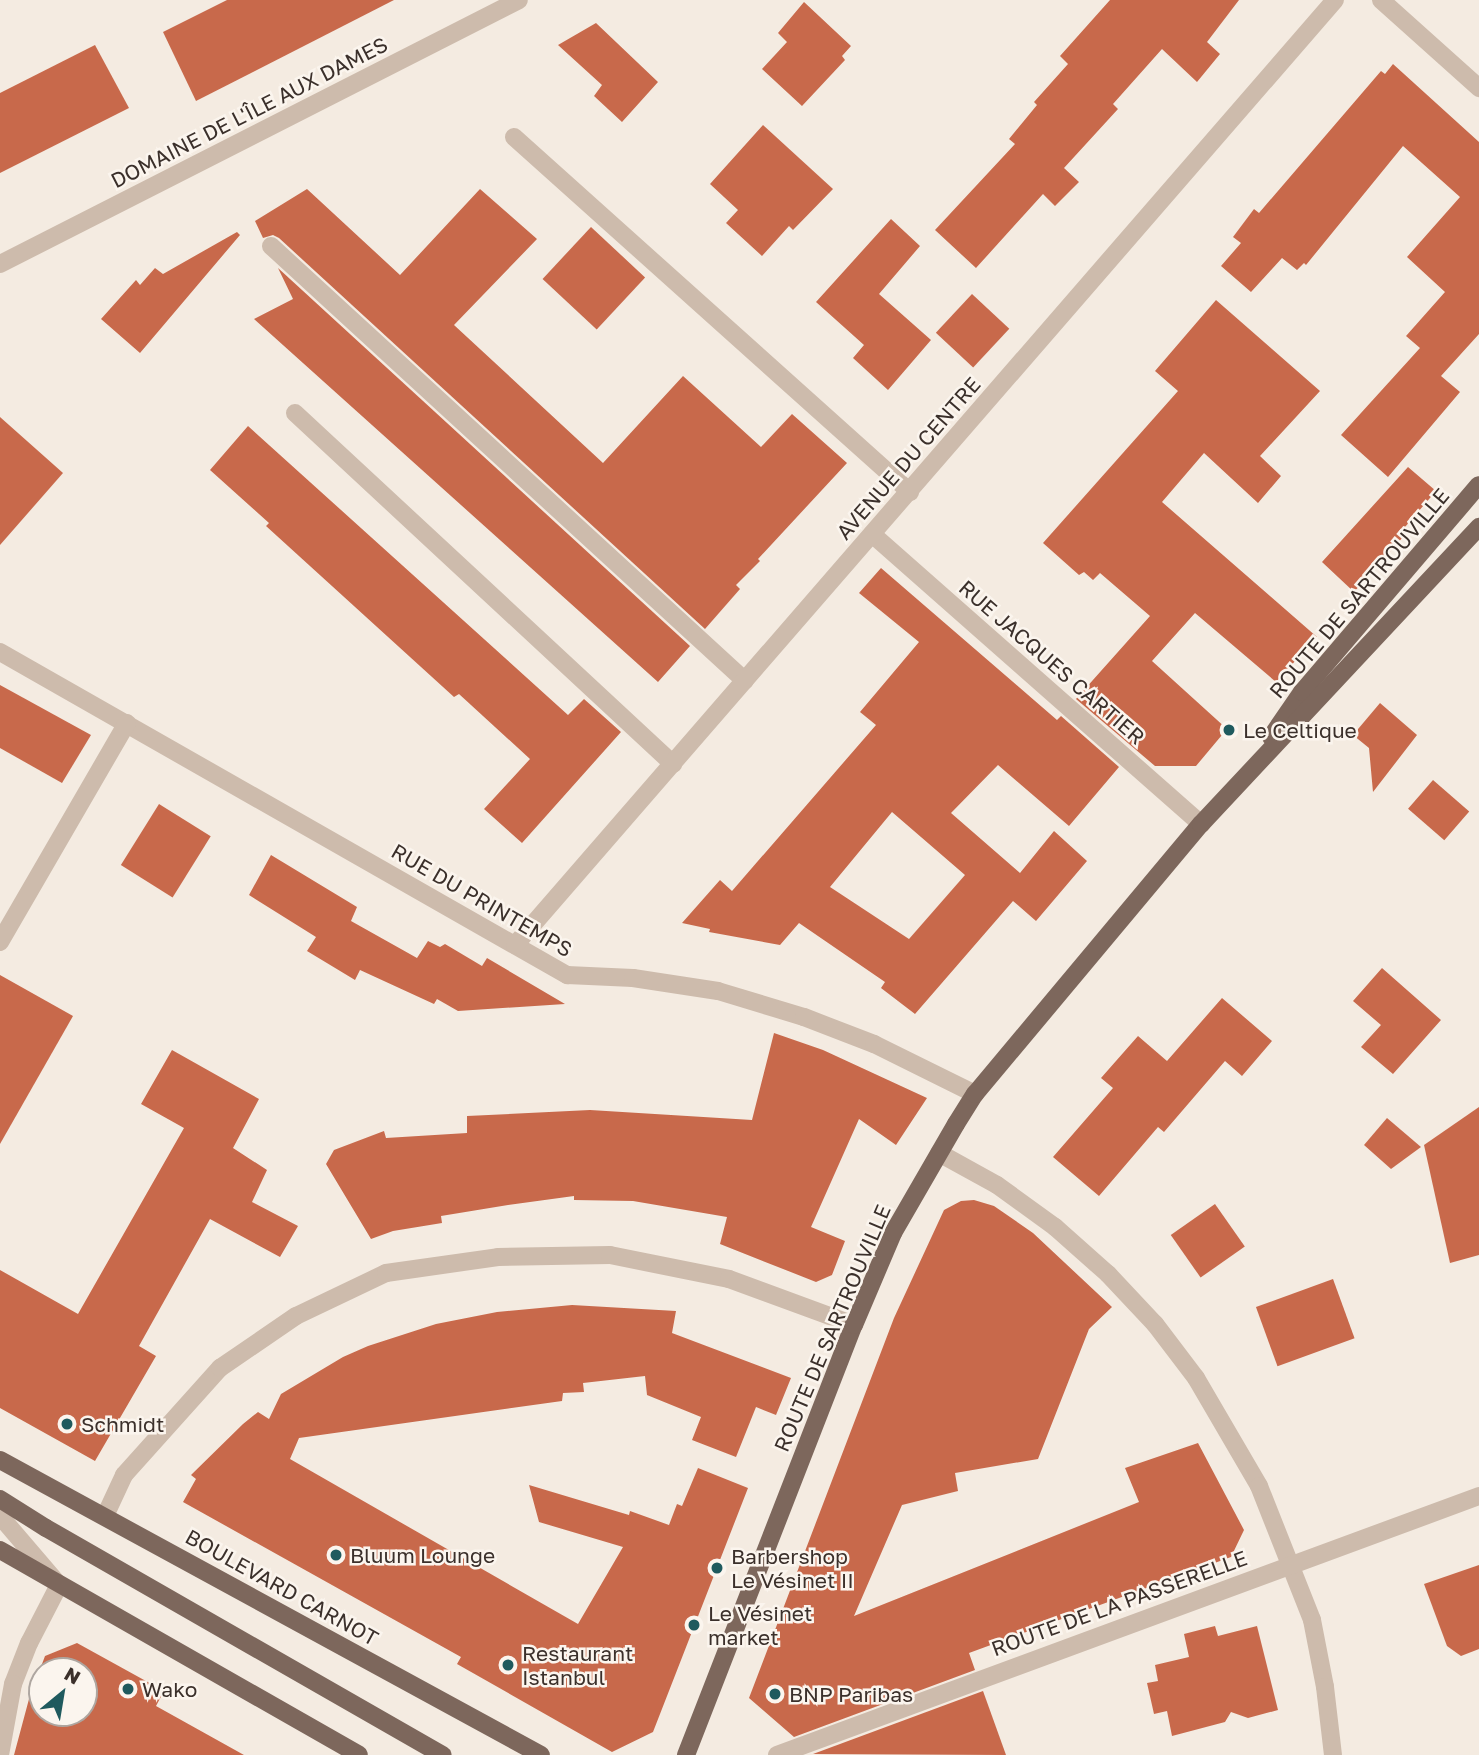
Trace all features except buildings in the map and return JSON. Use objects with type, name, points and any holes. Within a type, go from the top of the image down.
[{"type":"main road","name":"ROUTE DE SARTROUVILLE","points":[[1252,766],[1302,692],[1479,485]]},
{"type":"main road","name":"ROUTE DE SARTROUVILLE","points":[[686,1755],[854,1325],[893,1233],[975,1094],[1200,824],[1252,766],[1305,716],[1479,527]]},
{"type":"main road","name":"BOULEVARD CARNOT","points":[[0,1460],[541,1755]]},
{"type":"main road","points":[[0,1499],[443,1755]]},
{"type":"main road","points":[[0,1509],[46,1528]]},
{"type":"main road","points":[[0,1550],[359,1755]]},
{"type":"street","name":"DOMAINE DE L'ÎLE AUX DAMES","points":[[0,264],[519,0]]},
{"type":"street","name":"AVENUE DU CENTRE","points":[[515,945],[1335,0]]},
{"type":"street","points":[[1381,0],[1479,88]]},
{"type":"street","points":[[514,137],[910,492]]},
{"type":"street","points":[[271,246],[745,681]]},
{"type":"street","points":[[295,413],[673,764]]},
{"type":"street","name":"RUE JACQUES CARTIER","points":[[872,534],[1200,824]]},
{"type":"street","name":"RUE DU PRINTEMPS","points":[[0,652],[567,975],[633,978],[718,991],[804,1017],[874,1044],[975,1094]]},
{"type":"street","points":[[0,943],[127,723]]},
{"type":"street","points":[[939,1153],[997,1185],[1055,1227],[1108,1274],[1155,1324],[1196,1378],[1259,1486],[1312,1620],[1334,1755]]},
{"type":"street","points":[[105,1516],[124,1475],[220,1368],[296,1316],[386,1273],[498,1257],[610,1255],[729,1279],[854,1325]]},
{"type":"street","name":"ROUTE DE LA PASSERELLE","points":[[776,1755],[1290,1563],[1479,1496]]},
{"type":"street","points":[[0,1516],[59,1585],[29,1643],[13,1684],[3,1721],[0,1755]]},
{"type":"place","name":"Le Celtique","points":[[1229,730]]},
{"type":"place","name":"Schmidt","points":[[67,1424]]},
{"type":"place","name":"Bluum Lounge","points":[[336,1555]]},
{"type":"place","name":"Barbershop Le Vésinet II","points":[[717,1568]]},
{"type":"place","name":"Le Vésinet market","points":[[694,1625]]},
{"type":"place","name":"Restaurant Istanbul","points":[[508,1665]]},
{"type":"place","name":"Wako","points":[[128,1689]]},
{"type":"place","name":"BNP Paribas","points":[[775,1694]]}]
